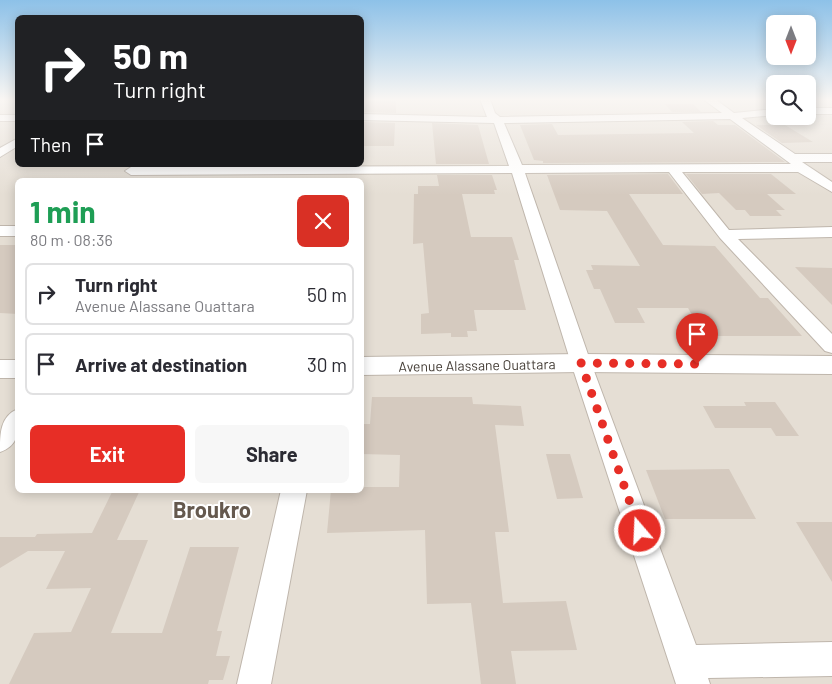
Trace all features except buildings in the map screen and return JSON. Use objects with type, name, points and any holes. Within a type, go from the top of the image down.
[{"type":"street","points":[[502,131],[517,169],[581,363],[689,673],[832,658]]},
{"type":"street","points":[[752,131],[832,188]]},
{"type":"street","points":[[0,152],[15,143]]},
{"type":"street","points":[[130,172],[352,175],[517,169],[672,168],[796,163],[832,158]]},
{"type":"street","points":[[672,168],[725,235],[832,346]]},
{"type":"street","points":[[0,231],[15,231]]},
{"type":"street","points":[[725,235],[832,232]]},
{"type":"street","name":"Avenue Alassane Ouattara","points":[[364,366],[581,363],[832,365]]},
{"type":"street","points":[[0,369],[15,369]]},
{"type":"street","points":[[0,442],[15,422]]},
{"type":"street","points":[[254,684],[293,493]]},
{"type":"shaded area","points":[[0,131],[15,131],[15,167],[364,167],[364,131],[832,131],[832,684],[0,684]]},
{"type":"district","name":"Broukro","points":[[212,509]]},
{"type":"route","points":[[640,531],[581,363],[697,364]]}]
